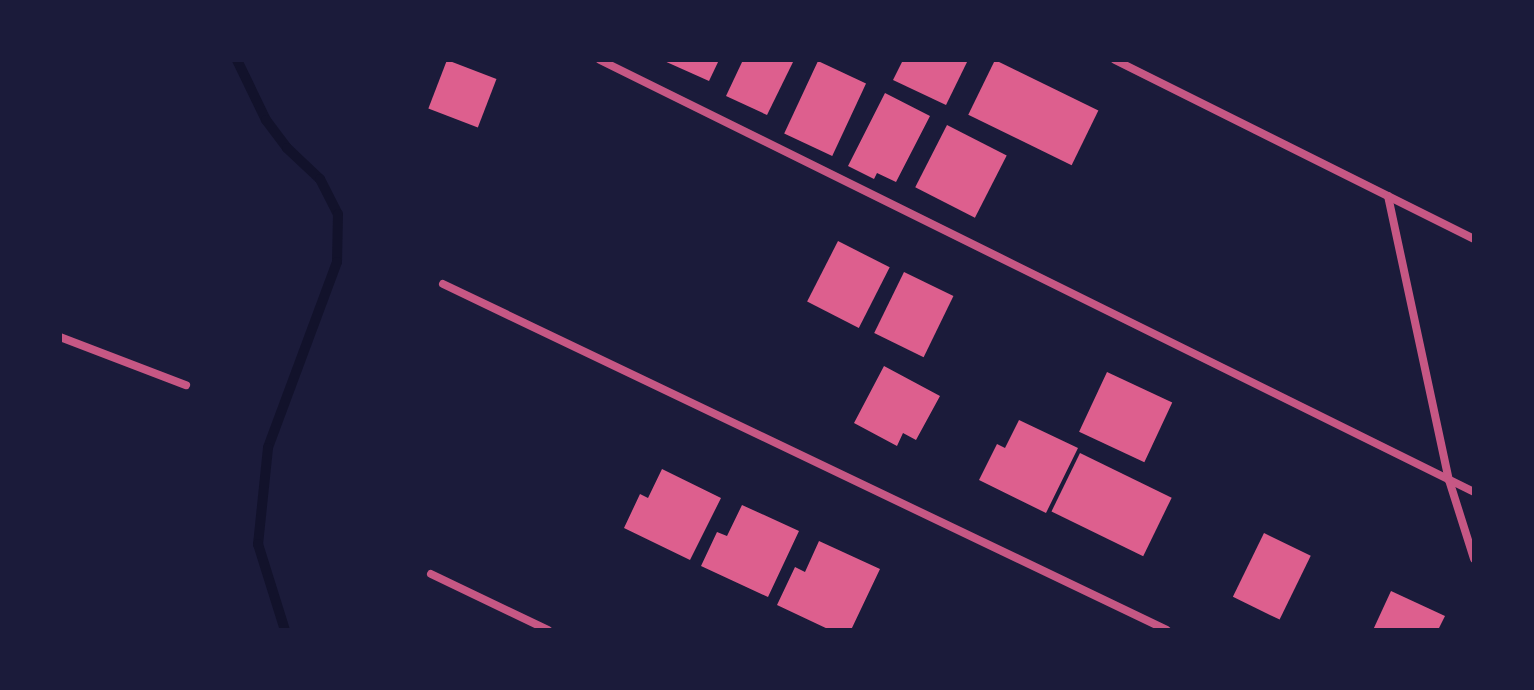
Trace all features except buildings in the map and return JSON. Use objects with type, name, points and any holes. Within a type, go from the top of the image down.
[{"type":"street","points":[[600,60],[1474,492]]},
{"type":"street","points":[[1115,60],[1474,239]]},
{"type":"street","points":[[1388,196],[1449,480],[1474,559]]},
{"type":"street","points":[[443,284],[1167,630]]},
{"type":"street","points":[[60,337],[186,385]]},
{"type":"street","points":[[431,574],[548,630]]},
{"type":"waterway","points":[[237,60],[266,120],[287,148],[320,179],[338,214],[337,262],[268,448],[258,544],[285,630]]}]
